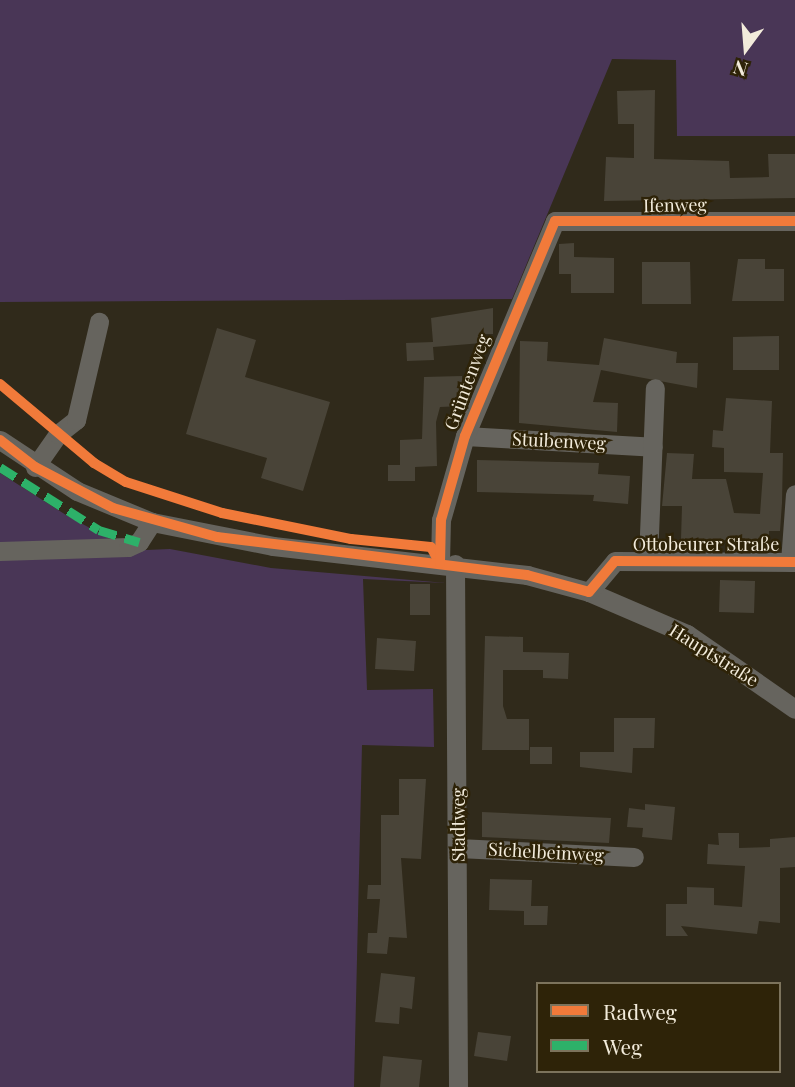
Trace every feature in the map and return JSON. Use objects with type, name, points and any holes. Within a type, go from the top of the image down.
[{"type":"street","name":"Ifenweg","points":[[555,221],[795,221]]},
{"type":"street","name":"Grüntenweg","points":[[447,564],[441,520],[466,436],[555,221]]},
{"type":"street","points":[[35,467],[58,434],[76,421],[99,322]]},
{"type":"street","points":[[648,558],[655,388]]},
{"type":"street","name":"Stuibenweg","points":[[466,436],[653,446]]},
{"type":"street","name":"Hauptstraße","points":[[0,440],[35,467],[152,522],[273,546],[447,564],[589,592],[687,634],[795,709]]},
{"type":"street","points":[[793,562],[795,494]]},
{"type":"street","points":[[0,551],[128,547],[139,542],[152,522]]},
{"type":"street","name":"Ottobeurer Straße","points":[[589,592],[615,561],[648,558],[793,562]]},
{"type":"street","name":"Stadtweg","points":[[447,564],[458,848],[458,1087]]},
{"type":"street","name":"Sichelbeinweg","points":[[458,848],[634,857]]},
{"type":"shaded area","points":[[0,0],[795,0],[795,136],[677,136],[676,60],[612,59],[512,299],[0,302]]},
{"type":"shaded area","points":[[0,473],[66,515],[112,540],[0,546]]},
{"type":"shaded area","points":[[170,549],[271,568],[446,583],[363,579],[367,690],[433,689],[434,747],[362,745],[354,1087],[0,1087],[0,556]]},
{"type":"building","points":[[655,90],[654,159],[729,161],[730,178],[769,177],[768,154],[795,154],[795,198],[604,201],[606,157],[634,158],[634,124],[618,124],[617,91]]},
{"type":"building","points":[[574,243],[574,257],[614,258],[614,293],[571,293],[571,274],[559,274],[559,244]]},
{"type":"building","points":[[738,259],[765,259],[765,269],[784,269],[784,301],[732,301]]},
{"type":"building","points":[[642,262],[690,262],[691,304],[642,304]]},
{"type":"building","points":[[493,308],[493,334],[482,334],[482,343],[433,347],[434,360],[407,361],[406,343],[433,342],[431,318]]},
{"type":"building","points":[[217,328],[256,340],[245,377],[330,402],[303,491],[261,478],[267,458],[186,434]]},
{"type":"building","points":[[779,336],[779,370],[733,370],[733,337]]},
{"type":"building","points":[[604,338],[677,352],[676,363],[698,363],[697,388],[601,370],[593,402],[618,403],[617,432],[519,423],[520,341],[548,342],[547,361],[599,365]]},
{"type":"building","points":[[462,376],[463,406],[440,407],[436,422],[437,466],[415,467],[415,481],[388,481],[388,465],[400,465],[400,440],[422,439],[424,377]]},
{"type":"building","points":[[726,398],[772,401],[770,453],[783,453],[782,503],[780,531],[769,531],[769,541],[681,539],[682,506],[662,506],[667,453],[694,454],[692,479],[726,479],[734,513],[760,514],[763,473],[724,472],[724,448],[712,447],[713,430],[723,431]]},
{"type":"building","points":[[477,460],[599,463],[598,474],[630,476],[628,504],[593,501],[594,495],[477,492]]},
{"type":"building","points":[[720,580],[755,581],[754,613],[719,612]]},
{"type":"building","points":[[410,584],[430,584],[430,615],[410,615]]},
{"type":"building","points":[[485,636],[523,637],[523,652],[569,653],[568,679],[543,678],[543,670],[503,670],[503,706],[507,719],[529,719],[529,750],[482,750]]},
{"type":"building","points":[[377,638],[416,641],[414,671],[375,669]]},
{"type":"building","points":[[614,718],[655,718],[654,748],[633,748],[632,773],[580,767],[580,752],[614,752]]},
{"type":"building","points":[[530,747],[552,747],[552,764],[530,764]]},
{"type":"building","points":[[399,779],[426,779],[421,859],[401,858],[407,938],[389,937],[387,954],[367,953],[368,933],[377,933],[380,899],[367,899],[368,885],[381,885],[381,815],[399,815]]},
{"type":"building","points":[[645,804],[675,807],[672,840],[642,837],[643,828],[627,827],[629,808],[645,810]]},
{"type":"building","points":[[482,812],[611,818],[609,843],[482,837]]},
{"type":"building","points":[[718,833],[739,833],[739,848],[770,847],[770,839],[795,837],[795,867],[780,868],[780,923],[759,921],[757,934],[681,926],[688,936],[666,936],[666,904],[687,904],[687,887],[714,888],[714,905],[742,907],[745,866],[707,864],[708,844],[719,845]]},
{"type":"building","points":[[490,879],[532,880],[531,906],[548,906],[547,925],[524,925],[524,911],[489,910]]},
{"type":"building","points":[[381,973],[415,977],[412,1009],[400,1007],[399,1024],[375,1022]]},
{"type":"building","points":[[478,1032],[511,1036],[507,1061],[474,1056]]},
{"type":"building","points":[[383,1056],[422,1060],[419,1087],[380,1087]]},
{"type":"marked path","points":[[0,467],[99,530],[139,542]]},
{"type":"cycle path","points":[[440,563],[441,520],[465,436],[555,221],[795,221]]},
{"type":"cycle path","points":[[0,384],[94,463],[126,482],[222,513],[351,539],[431,547],[440,563]]},
{"type":"cycle path","points":[[0,440],[35,467],[113,508],[217,537],[527,575],[589,592],[615,561],[795,562]]}]
